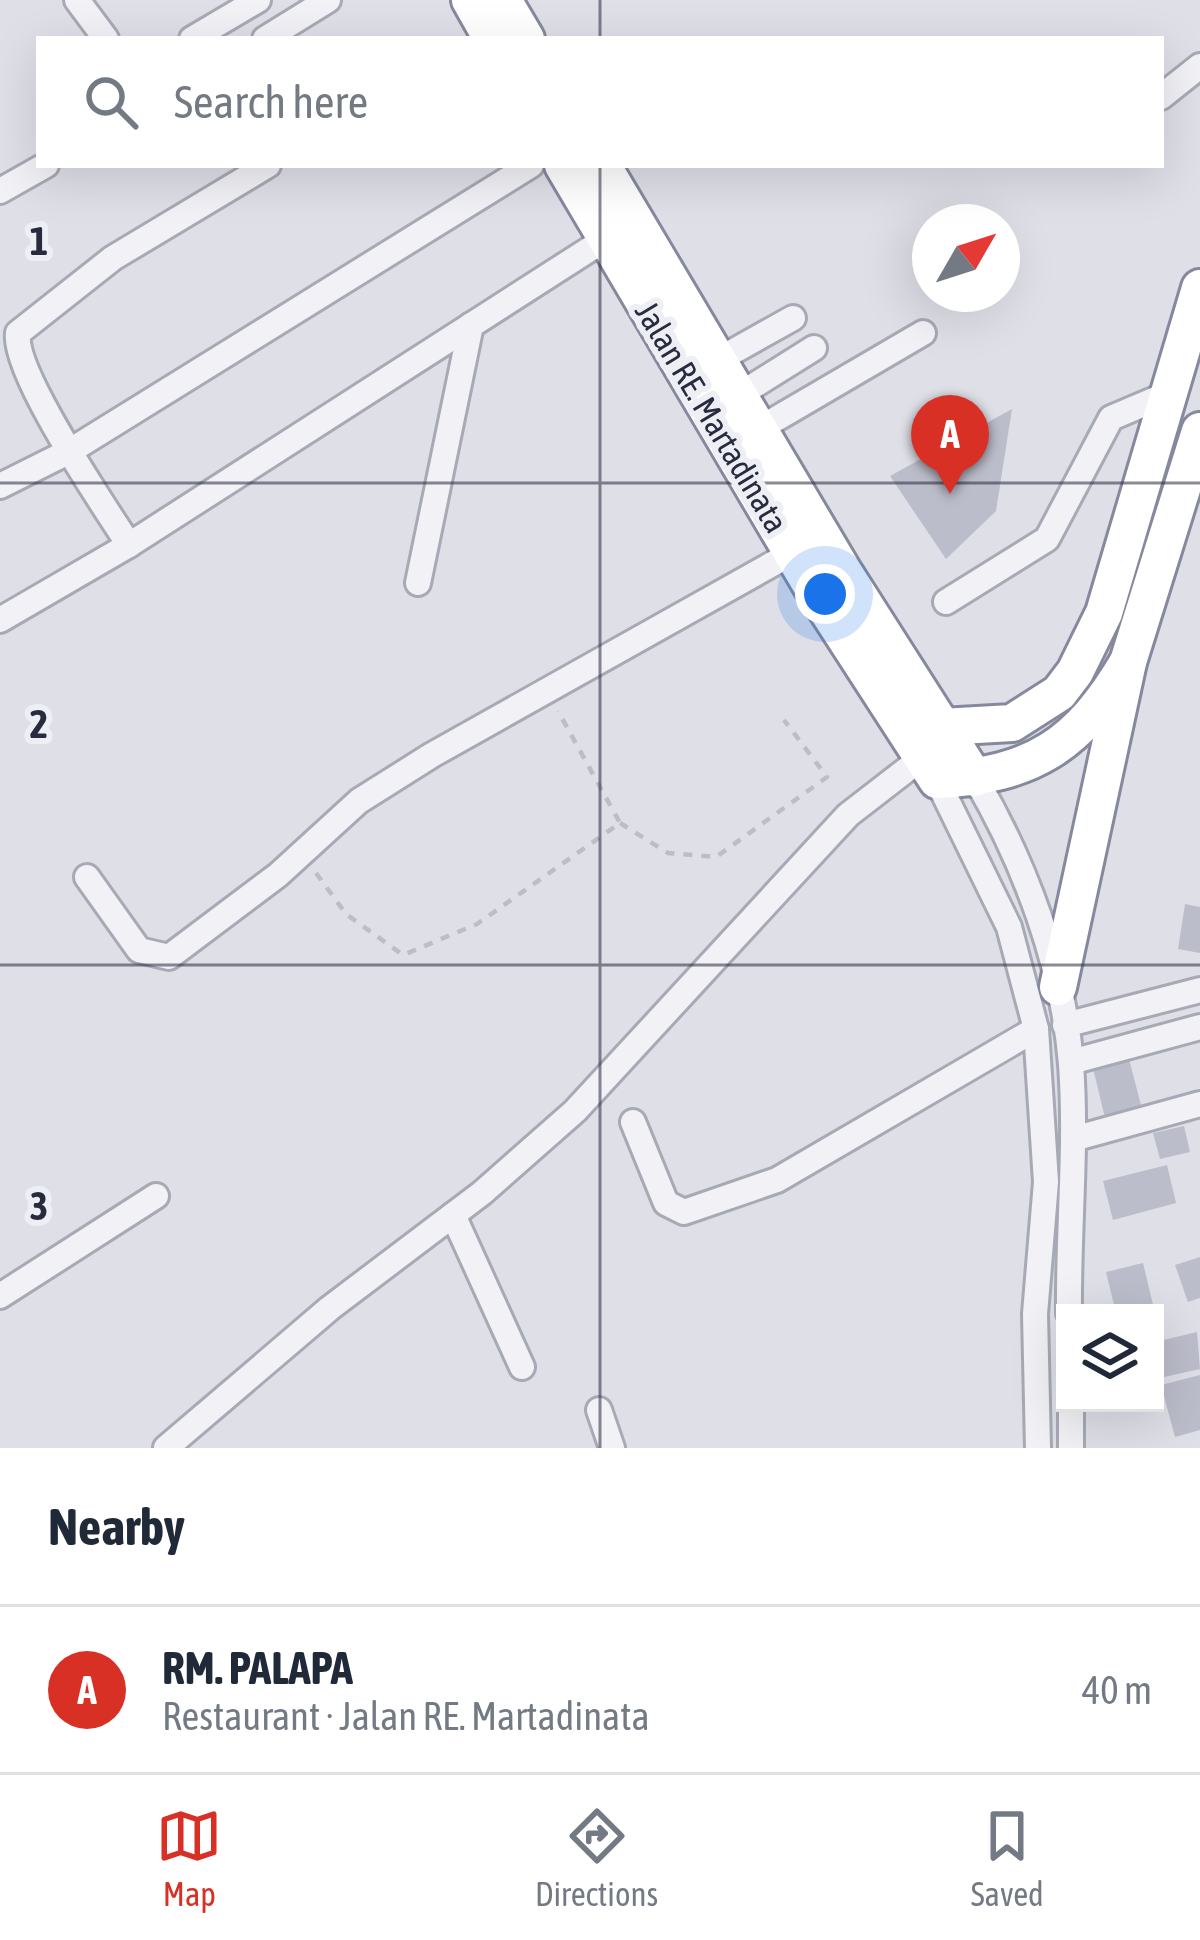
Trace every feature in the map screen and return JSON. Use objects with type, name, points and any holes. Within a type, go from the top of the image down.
[{"type":"highway","points":[[470,0],[490,36]]},
{"type":"highway","points":[[503,0],[524,36]]},
{"type":"highway","name":"Jalan RE. Martadinata","points":[[566,168],[621,229],[793,553],[927,748]]},
{"type":"highway","points":[[603,168],[621,229],[739,395],[927,748],[975,778],[1027,765],[1066,740],[1096,712],[1128,662]]},
{"type":"highway","points":[[927,748],[1012,723],[1059,693],[1075,672],[1104,614],[1200,288]]},
{"type":"highway","points":[[1058,987],[1128,662],[1200,430]]},
{"type":"highway","points":[[927,748],[975,778]]},
{"type":"street","points":[[76,0],[104,36]]},
{"type":"street","points":[[197,36],[258,0]]},
{"type":"street","points":[[270,36],[328,0]]},
{"type":"street","points":[[1164,95],[1200,66]]},
{"type":"street","points":[[0,190],[40,168]]},
{"type":"street","points":[[129,545],[70,452],[17,341],[24,325],[113,258],[263,168]]},
{"type":"street","points":[[0,486],[70,452],[526,168]]},
{"type":"street","points":[[0,620],[129,545],[621,229]]},
{"type":"street","points":[[718,360],[793,318]]},
{"type":"street","points":[[418,583],[471,326]]},
{"type":"street","points":[[759,429],[923,333]]},
{"type":"street","points":[[739,395],[814,349]]},
{"type":"street","points":[[946,602],[1047,538],[1111,418],[1170,393]]},
{"type":"street","points":[[87,877],[139,950],[169,956],[302,854],[359,802],[432,754],[549,694],[793,553]]},
{"type":"street","points":[[166,1448],[330,1308],[453,1215],[575,1111],[848,815],[927,748],[1010,927],[1036,1029],[1046,1182],[1035,1315],[1041,1448],[1071,1444],[1070,1412]]},
{"type":"street","points":[[975,778],[1019,864],[1058,987],[1065,1025],[1071,1062],[1070,1304]]},
{"type":"street","points":[[1065,1025],[1200,990]]},
{"type":"street","points":[[1071,1062],[1200,1027]]},
{"type":"street","points":[[633,1122],[666,1203],[684,1212],[777,1180],[1036,1029]]},
{"type":"street","points":[[1072,1139],[1200,1103]]},
{"type":"street","points":[[0,1296],[156,1196]]},
{"type":"street","points":[[453,1215],[522,1367]]},
{"type":"street","points":[[599,1410],[612,1448]]},
{"type":"path","points":[[549,694],[620,823],[668,853],[716,857],[826,778],[784,720]]},
{"type":"path","points":[[302,854],[346,914],[404,956],[477,924],[620,823]]},
{"type":"building","points":[[1012,409],[996,511],[946,559],[890,476]]},
{"type":"building","points":[[1185,904],[1200,907],[1200,953],[1178,949]]},
{"type":"building","points":[[1129,1059],[1142,1109],[1105,1118],[1093,1068]]},
{"type":"building","points":[[1184,1126],[1190,1152],[1160,1159],[1153,1133]]},
{"type":"building","points":[[1167,1165],[1176,1203],[1113,1220],[1103,1181]]},
{"type":"building","points":[[1200,1257],[1200,1298],[1188,1302],[1175,1265]]},
{"type":"building","points":[[1143,1263],[1153,1304],[1114,1304],[1106,1272]]},
{"type":"building","points":[[1197,1332],[1200,1369],[1164,1377],[1164,1340]]},
{"type":"building","points":[[1200,1375],[1200,1430],[1175,1437],[1164,1384]]},
{"type":"place","name":"RM. PALAPA","points":[[950,494]]}]
